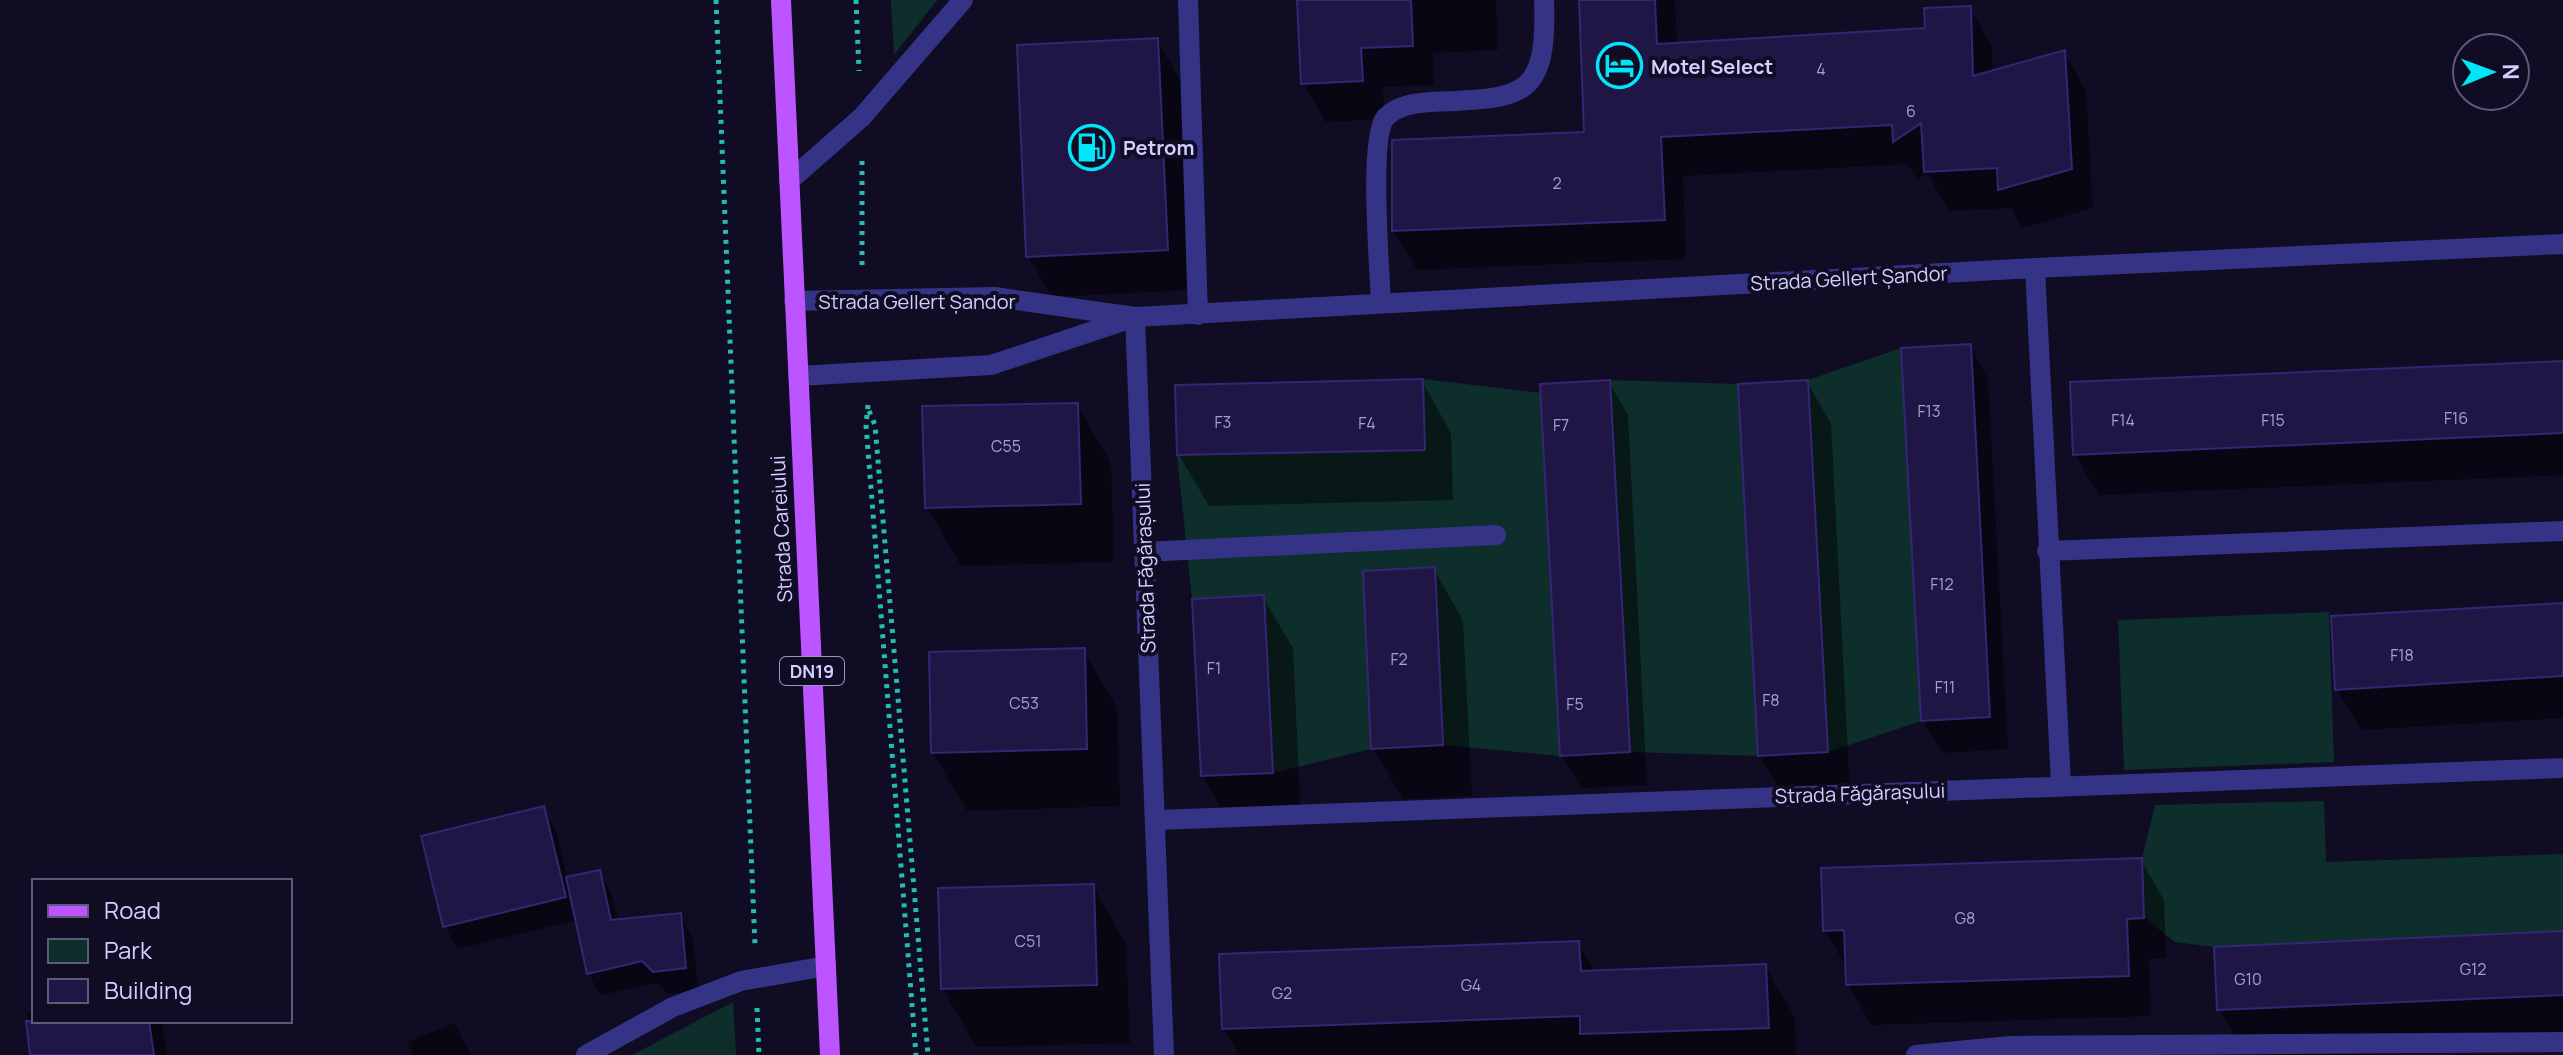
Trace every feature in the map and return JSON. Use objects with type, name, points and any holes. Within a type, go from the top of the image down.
[{"type":"main road","name":"Strada Careiului","points":[[781,0],[830,1055]]},
{"type":"street","points":[[789,181],[862,117],[963,0]]},
{"type":"street","points":[[1188,0],[1198,315]]},
{"type":"street","points":[[1381,304],[1376,143],[1385,118],[1409,103],[1499,99],[1518,92],[1536,74],[1545,46],[1544,0]]},
{"type":"street","name":"Strada Gellert Șandor","points":[[794,301],[995,297],[1135,317],[1198,315],[2035,268],[2563,244]]},
{"type":"street","points":[[2035,268],[2061,785]]},
{"type":"street","name":"Strada Gellert Șandor","points":[[798,376],[991,365],[1135,317]]},
{"type":"street","name":"Strada Făgărașului","points":[[1135,317],[1164,1055]]},
{"type":"street","points":[[2047,551],[2563,531]]},
{"type":"street","points":[[1144,552],[1496,535]]},
{"type":"street","name":"Strada Făgărașului","points":[[1157,820],[2563,768]]},
{"type":"street","points":[[586,1055],[673,1007],[741,981],[826,966]]},
{"type":"street","points":[[1916,1055],[2563,1042]]},
{"type":"path","points":[[716,0],[759,1055]]},
{"type":"path","points":[[866,373],[869,411],[866,425],[916,1055]]},
{"type":"path","points":[[869,411],[875,425],[928,1055]]},
{"type":"green space","points":[[891,0],[937,0],[894,55]]},
{"type":"green space","points":[[1901,348],[1921,721],[1828,752],[1808,380]]},
{"type":"green space","points":[[1423,379],[1541,393],[1560,756],[1443,745],[1435,568],[1364,571],[1371,749],[1273,773],[1264,595],[1192,599],[1177,455],[1424,450]]},
{"type":"green space","points":[[1610,380],[1738,384],[1758,756],[1630,752]]},
{"type":"green space","points":[[2329,612],[2334,762],[2124,770],[2118,620]]},
{"type":"green space","points":[[2324,801],[2326,862],[2563,854],[2563,931],[2214,947],[2175,942],[2144,918],[2142,858],[2155,805]]},
{"type":"green space","points":[[733,1002],[736,1055],[632,1055]]},
{"type":"building","points":[[1297,0],[1411,0],[1413,46],[1361,48],[1363,81],[1301,84]]},
{"type":"building","points":[[1579,0],[1655,0],[1657,44],[1925,28],[1924,8],[1971,6],[1973,76],[2065,50],[2072,169],[1998,190],[1997,168],[1924,172],[1921,123],[1893,142],[1892,125],[1661,137],[1665,220],[1392,231],[1392,140],[1584,132]]},
{"type":"building","name":"Petrom","points":[[1158,38],[1168,250],[1026,257],[1017,45]]},
{"type":"building","points":[[1971,344],[1990,717],[1921,721],[1901,348]]},
{"type":"building","points":[[2563,361],[2563,433],[2073,455],[2070,382]]},
{"type":"building","points":[[1423,379],[1425,450],[1177,455],[1175,385]]},
{"type":"building","points":[[1610,380],[1630,752],[1560,756],[1540,384]]},
{"type":"building","points":[[1808,380],[1828,752],[1758,756],[1738,384]]},
{"type":"building","points":[[1078,403],[1081,504],[925,508],[922,406]]},
{"type":"building","points":[[1435,567],[1443,745],[1371,749],[1363,571]]},
{"type":"building","points":[[1264,595],[1273,773],[1201,776],[1192,599]]},
{"type":"building","points":[[2563,603],[2563,676],[2335,690],[2331,616]]},
{"type":"building","points":[[1085,648],[1087,749],[931,753],[929,652]]},
{"type":"building","points":[[544,806],[566,897],[443,927],[421,836]]},
{"type":"building","points":[[2142,858],[2144,918],[2127,919],[2129,976],[1846,985],[1844,930],[1823,931],[1821,868]]},
{"type":"building","points":[[600,870],[611,920],[681,913],[686,968],[653,972],[642,961],[587,974],[566,877]]},
{"type":"building","points":[[1094,884],[1097,985],[941,989],[938,888]]},
{"type":"building","points":[[2563,931],[2563,995],[2217,1010],[2214,947]]},
{"type":"building","points":[[1579,941],[1581,971],[1766,964],[1769,1028],[1580,1034],[1580,1016],[1222,1029],[1219,954]]},
{"type":"building","points":[[26,1021],[149,1023],[154,1055],[30,1055]]},
{"type":"place","name":"Motel Select","points":[[1620,66]]},
{"type":"place","name":"Petrom","points":[[1092,147]]}]
